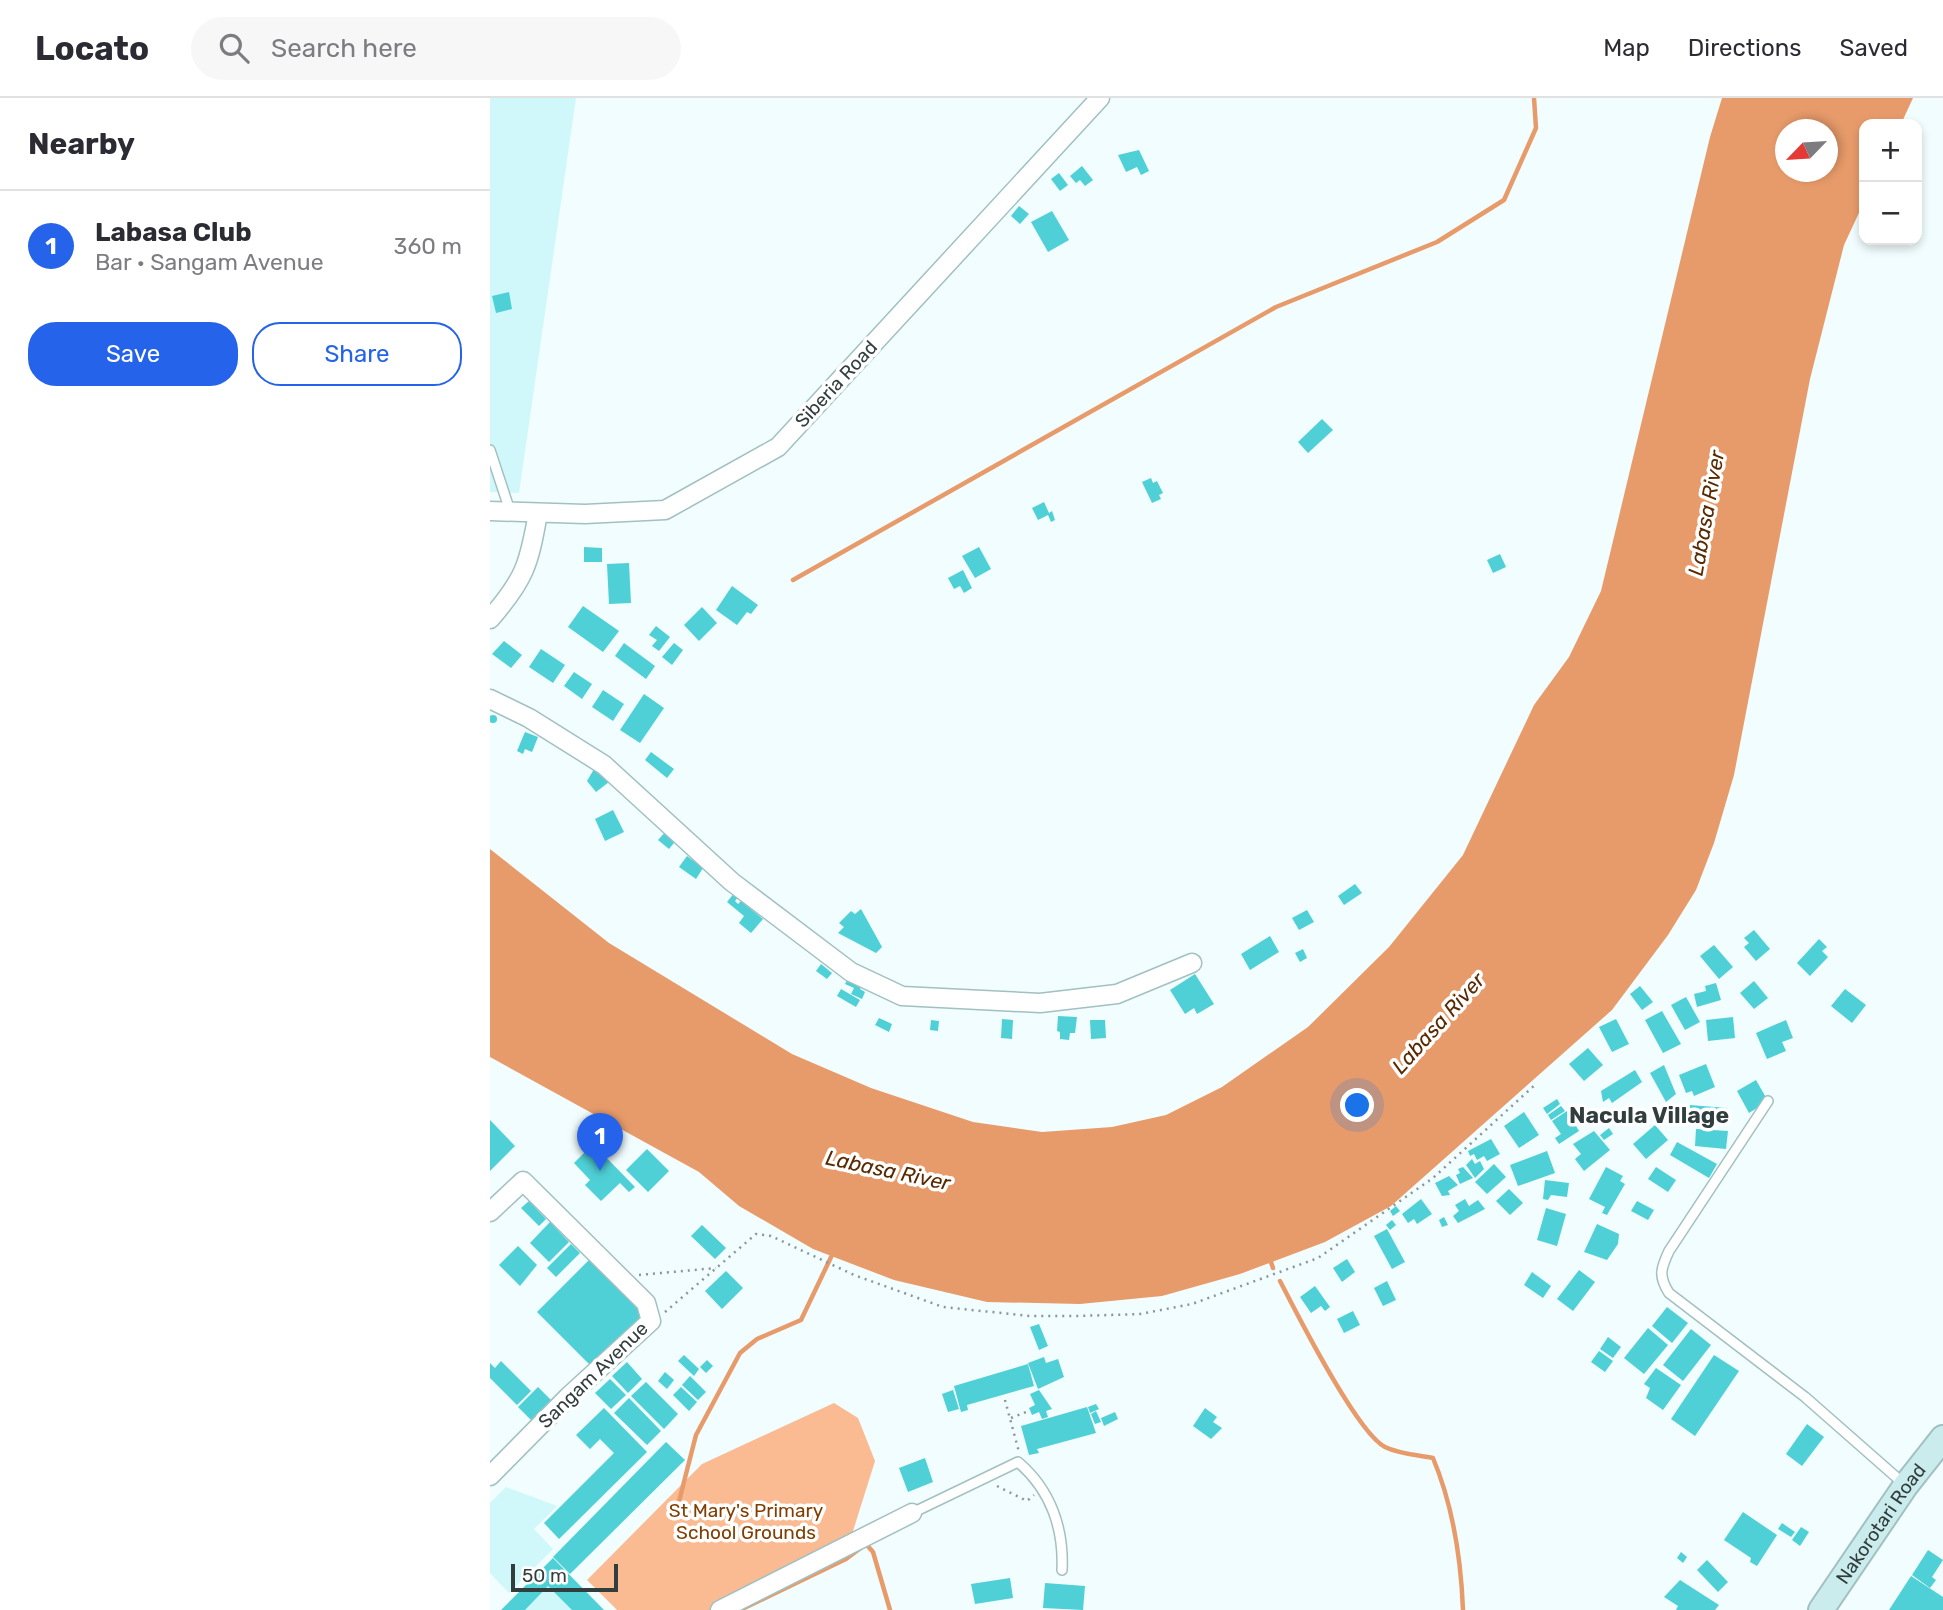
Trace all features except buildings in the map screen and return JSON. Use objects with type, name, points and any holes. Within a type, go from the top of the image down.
[{"type":"street","name":"Siberia Road","points":[[490,511],[585,514],[666,510],[778,447],[1100,98]]},
{"type":"street","points":[[490,619],[518,586],[528,565],[538,513]]},
{"type":"street","points":[[490,698],[529,718],[604,765],[732,882],[851,972],[902,996],[1040,1003],[1117,994],[1192,963]]},
{"type":"street","name":"Sangam Avenue","points":[[490,1212],[523,1181],[646,1303],[651,1321],[568,1396],[490,1476]]},
{"type":"street","name":"Nakorotari Road","points":[[1821,1610],[1906,1485],[1943,1438]]},
{"type":"street","points":[[720,1610],[912,1514]]},
{"type":"lane","points":[[490,450],[510,511]]},
{"type":"lane","points":[[1768,1101],[1669,1251],[1660,1271],[1663,1283],[1669,1293],[1805,1397],[1906,1485]]},
{"type":"lane","points":[[912,1514],[1018,1462],[1040,1484],[1053,1507],[1063,1549],[1062,1570]]},
{"type":"path","points":[[651,1321],[682,1300],[755,1234],[771,1236],[854,1275],[943,1307],[1030,1316],[1078,1317],[1140,1314],[1192,1304],[1318,1258],[1433,1178],[1537,1083]]},
{"type":"path","points":[[619,1276],[717,1268]]},
{"type":"path","points":[[1005,1401],[1020,1455],[1018,1462]]},
{"type":"path","points":[[1011,1418],[1026,1412]]},
{"type":"path","points":[[981,1480],[1027,1501],[1040,1484]]},
{"type":"shaded area","points":[[490,98],[576,98],[519,493],[490,492]]},
{"type":"shaded area","points":[[506,1487],[557,1506],[534,1529],[553,1549],[509,1593],[490,1573],[490,1503]]},
{"type":"shaded area","points":[[554,1565],[597,1610],[508,1610]]},
{"type":"green space","name":"St Mary's Primary School Grounds","points":[[834,1403],[858,1418],[875,1461],[847,1550],[723,1610],[617,1610],[587,1580],[702,1464]]},
{"type":"water","name":"Labasa River","points":[[1722,98],[1913,98],[1903,119],[1859,119],[1859,213],[1844,245],[1810,379],[1734,775],[1714,843],[1696,890],[1668,935],[1612,1010],[1391,1206],[1325,1242],[1240,1274],[1162,1296],[1080,1304],[987,1302],[894,1280],[813,1249],[739,1206],[699,1172],[490,1057],[490,849],[609,943],[792,1054],[871,1088],[973,1122],[1042,1132],[1112,1127],[1166,1115],[1222,1087],[1308,1027],[1389,947],[1463,855],[1534,705],[1569,657],[1601,591],[1710,137]]},
{"type":"waterway","points":[[793,580],[1276,307],[1437,242],[1504,200],[1536,128],[1534,98]]},
{"type":"waterway","points":[[676,1513],[696,1435],[740,1353],[757,1339],[801,1320],[833,1253]]},
{"type":"waterway","points":[[1271,1262],[1273,1268]]},
{"type":"waterway","points":[[1280,1281],[1328,1371],[1373,1437],[1390,1449],[1433,1458],[1455,1532],[1463,1610]]},
{"type":"waterway","points":[[740,1610],[846,1559],[866,1544],[873,1552],[890,1610]]},
{"type":"place","name":"Labasa Club","points":[[600,1171]]},
{"type":"district","name":"Nacula Village","points":[[1649,1115]]}]
